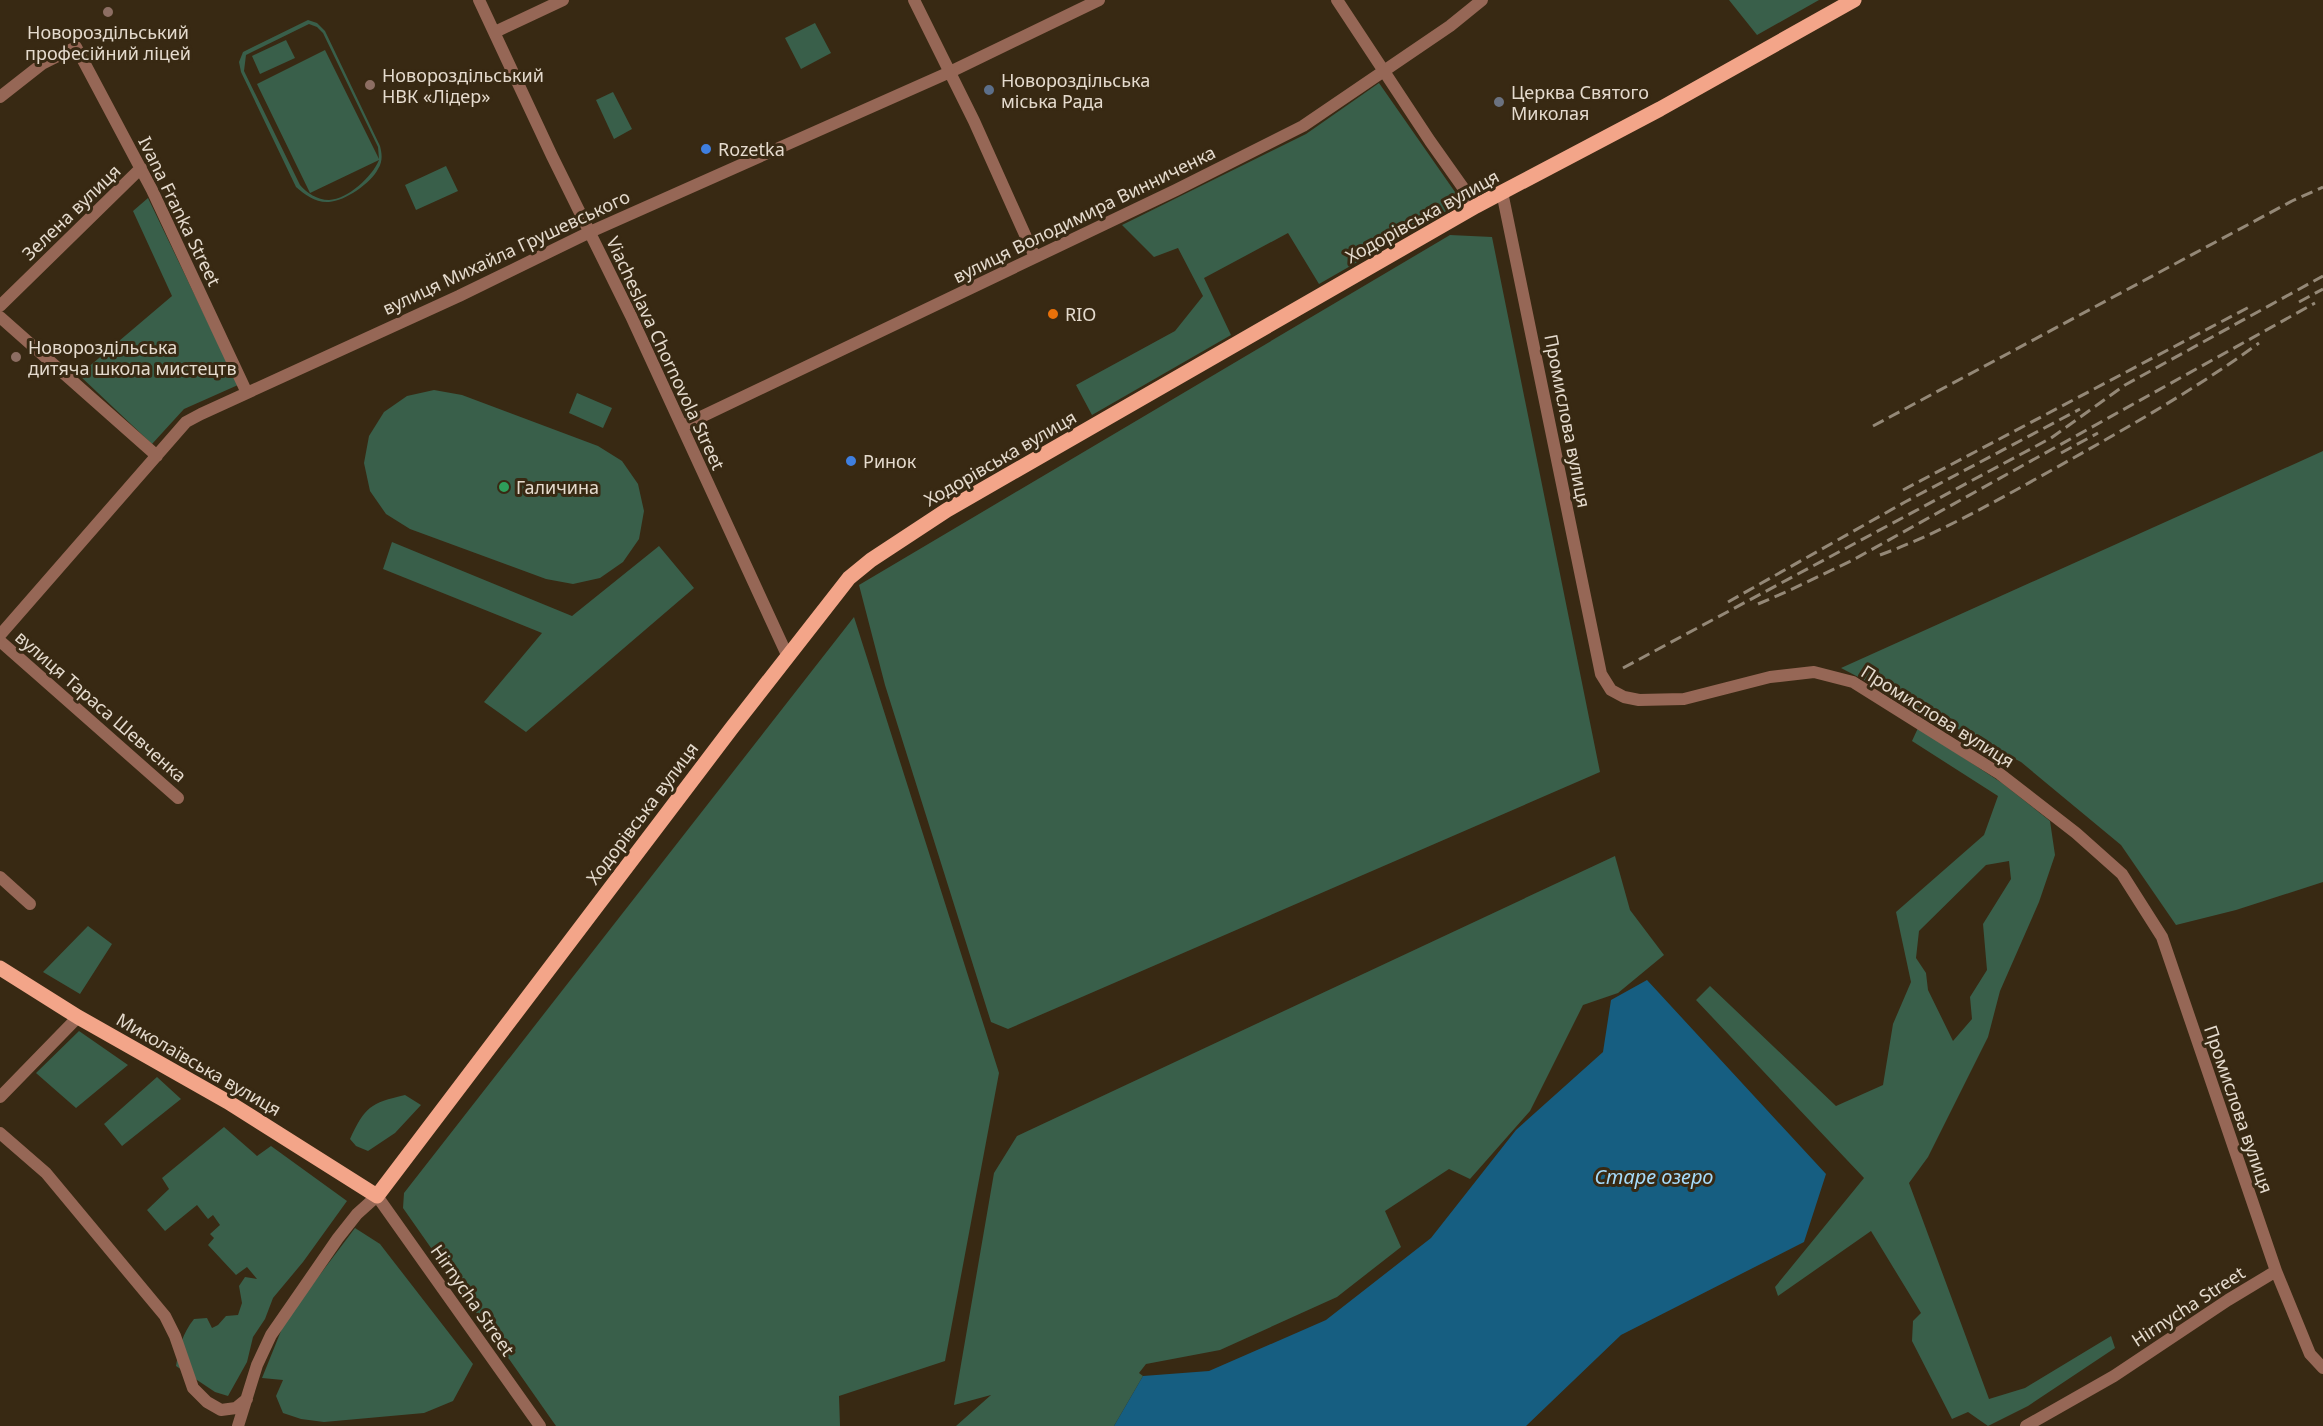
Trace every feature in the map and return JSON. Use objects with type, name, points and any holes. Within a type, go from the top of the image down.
[{"type":"main road","name":"Ходорівська вулиця","points":[[377,1196],[731,729],[849,578],[880,553],[947,510],[1476,206],[1660,109],[1854,0]]},
{"type":"main road","name":"Миколаївська вулиця","points":[[0,968],[78,1017],[225,1100],[377,1196]]},
{"type":"street","name":"Viacheslava Chornovola Street","points":[[479,0],[682,426],[716,506],[788,657]]},
{"type":"street","points":[[495,32],[563,0]]},
{"type":"street","points":[[914,0],[1035,256]]},
{"type":"street","name":"вулиця Михайла Грушевського","points":[[0,635],[186,422],[459,296],[590,232],[950,72],[1099,0]]},
{"type":"street","points":[[1337,0],[1476,206]]},
{"type":"street","name":"вулиця Володимира Винниченка","points":[[682,426],[1176,190],[1303,126],[1450,26],[1482,0]]},
{"type":"street","name":"Ivana Franka Street","points":[[0,97],[42,64],[76,47],[141,168],[247,393]]},
{"type":"street","name":"Зелена вулиця","points":[[0,306],[141,168]]},
{"type":"street","name":"Промислова вулиця","points":[[1502,192],[1601,674],[1611,690],[1624,697],[1639,700],[1684,699],[1770,678],[1814,672],[1853,682],[2000,774],[2076,833],[2122,874],[2162,937],[2276,1271]]},
{"type":"street","points":[[0,317],[157,456]]},
{"type":"street","name":"вулиця Тараса Шевченка","points":[[0,641],[178,798]]},
{"type":"street","points":[[0,877],[30,904]]},
{"type":"street","points":[[0,1097],[78,1017]]},
{"type":"street","points":[[0,1133],[46,1173],[165,1316],[176,1336],[193,1388],[207,1402],[221,1410],[236,1408],[248,1398]]},
{"type":"street","points":[[238,1426],[257,1365],[271,1335],[290,1305],[357,1214],[377,1196]]},
{"type":"street","name":"Hirnycha Street","points":[[377,1196],[540,1426]]},
{"type":"street","points":[[2276,1271],[2310,1354],[2323,1368]]},
{"type":"street","name":"Hirnycha Street","points":[[2026,1426],[2114,1376],[2276,1271]]},
{"type":"green space","points":[[1729,0],[1819,0],[1757,35]]},
{"type":"green space","points":[[308,20],[317,23],[325,31],[380,146],[381,163],[370,180],[350,195],[329,202],[315,200],[296,187],[241,72],[239,62],[243,52]],"holes":[[[309,24],[317,27],[323,33],[378,147],[379,159],[325,50],[257,84],[310,193],[379,160],[376,167],[358,186],[344,196],[329,200],[313,196],[300,185],[244,71],[246,55]]]},
{"type":"green space","points":[[815,23],[831,53],[801,69],[785,38]]},
{"type":"green space","points":[[286,40],[295,58],[260,74],[252,56]]},
{"type":"green space","points":[[1379,83],[1462,202],[1319,284],[1288,233],[1204,278],[1231,335],[1092,415],[1076,385],[1175,331],[1203,296],[1178,248],[1154,257],[1122,225],[1306,134]]},
{"type":"green space","points":[[613,92],[632,129],[614,139],[596,100]]},
{"type":"green space","points":[[446,166],[458,191],[416,210],[405,185]]},
{"type":"green space","points":[[148,198],[238,385],[184,409],[152,444],[79,375],[172,296],[133,211]]},
{"type":"green space","points":[[1450,235],[1492,237],[1600,772],[1008,1029],[991,1022],[885,685],[859,585]]},
{"type":"green space","name":"Галичина","points":[[434,390],[462,395],[598,446],[622,461],[638,484],[644,511],[639,539],[623,562],[600,578],[573,584],[546,579],[410,529],[386,514],[370,491],[364,463],[369,436],[384,412],[407,396]]},
{"type":"green space","points":[[577,393],[612,408],[603,428],[569,413]]},
{"type":"green space","points":[[2323,451],[2323,882],[2236,910],[2176,925],[2121,845],[2021,762],[1841,668]]},
{"type":"green space","points":[[392,542],[572,616],[659,546],[694,588],[526,732],[484,702],[542,633],[383,569]]},
{"type":"green space","points":[[854,617],[999,1073],[945,1361],[839,1396],[840,1426],[556,1426],[403,1208],[404,1193]]},
{"type":"green space","points":[[1918,728],[2002,783],[2050,821],[2055,855],[2039,902],[2000,991],[1988,1037],[1928,1157],[1909,1183],[1989,1399],[2025,1388],[2111,1336],[2115,1348],[2028,1406],[1988,1426],[1968,1412],[1952,1419],[1912,1341],[1913,1321],[1921,1313],[1871,1231],[1778,1296],[1775,1287],[1864,1178],[1696,1000],[1710,986],[1836,1106],[1883,1085],[1893,1024],[1911,982],[1896,912],[1984,835],[1998,796],[1912,741]],"holes":[[[2009,861],[2011,879],[1983,924],[1987,970],[1970,997],[1972,1019],[1953,1041],[1928,990],[1926,973],[1916,958],[1919,931],[1986,865]]]},
{"type":"green space","points":[[1615,856],[1630,910],[1664,955],[1618,993],[1583,1005],[1530,1111],[1470,1179],[1449,1169],[1385,1211],[1401,1247],[1337,1297],[1220,1350],[1146,1364],[1139,1373],[1143,1376],[1114,1426],[956,1426],[991,1395],[954,1405],[994,1173],[1017,1136]]},
{"type":"green space","points":[[88,926],[112,944],[80,994],[43,972]]},
{"type":"green space","points":[[79,1031],[128,1065],[76,1108],[36,1073]]},
{"type":"green space","points":[[157,1077],[181,1099],[122,1146],[104,1124]]},
{"type":"green space","points":[[405,1095],[421,1105],[395,1133],[368,1151],[356,1146],[350,1139],[365,1113],[376,1104]]},
{"type":"green space","points":[[224,1127],[257,1156],[271,1146],[347,1201],[303,1262],[273,1298],[265,1319],[253,1337],[247,1362],[228,1396],[215,1392],[176,1366],[180,1347],[194,1319],[207,1318],[212,1328],[226,1316],[238,1315],[242,1303],[239,1286],[245,1277],[257,1279],[247,1267],[236,1275],[208,1245],[214,1238],[210,1234],[220,1225],[213,1215],[208,1219],[197,1205],[165,1231],[147,1210],[169,1189],[162,1178]]},
{"type":"green space","points":[[355,1228],[380,1244],[473,1364],[453,1401],[424,1413],[324,1422],[301,1419],[283,1413],[276,1396],[283,1380],[262,1378],[285,1321]]},
{"type":"water","name":"Старе озеро","points":[[1647,980],[1826,1174],[1804,1242],[1621,1335],[1526,1426],[1114,1426],[1143,1376],[1209,1371],[1326,1320],[1431,1238],[1516,1130],[1603,1052],[1611,1000]]},
{"type":"railway","points":[[1873,426],[2292,201],[2323,187]]},
{"type":"railway","points":[[1623,668],[2051,438],[2125,385],[2323,276]]},
{"type":"railway","points":[[2299,302],[2323,289]]},
{"type":"railway","points":[[1758,604],[1851,561],[2315,303]]},
{"type":"railway","points":[[1903,490],[2251,306]]},
{"type":"railway","points":[[1880,555],[1946,527],[2052,470],[2183,394],[2259,343]]},
{"type":"railway","points":[[1728,602],[1905,502],[2080,409]]},
{"type":"railway","points":[[2061,453],[2098,433]]},
{"type":"place","name":"Новороздільський професійний ліцей","points":[[108,12]]},
{"type":"place","name":"Новороздільський НВК «Лідер»","points":[[370,85]]},
{"type":"place","name":"Новороздільська міська Рада","points":[[989,90]]},
{"type":"place","name":"Церква Святого Миколая","points":[[1499,102]]},
{"type":"place","name":"Rozetka","points":[[706,149]]},
{"type":"place","name":"RIO","points":[[1053,314]]},
{"type":"place","name":"Новороздільська дитяча школа мистецтв","points":[[16,357]]},
{"type":"place","name":"Ринок","points":[[851,461]]},
{"type":"place","name":"Галичина","points":[[504,487]]}]
